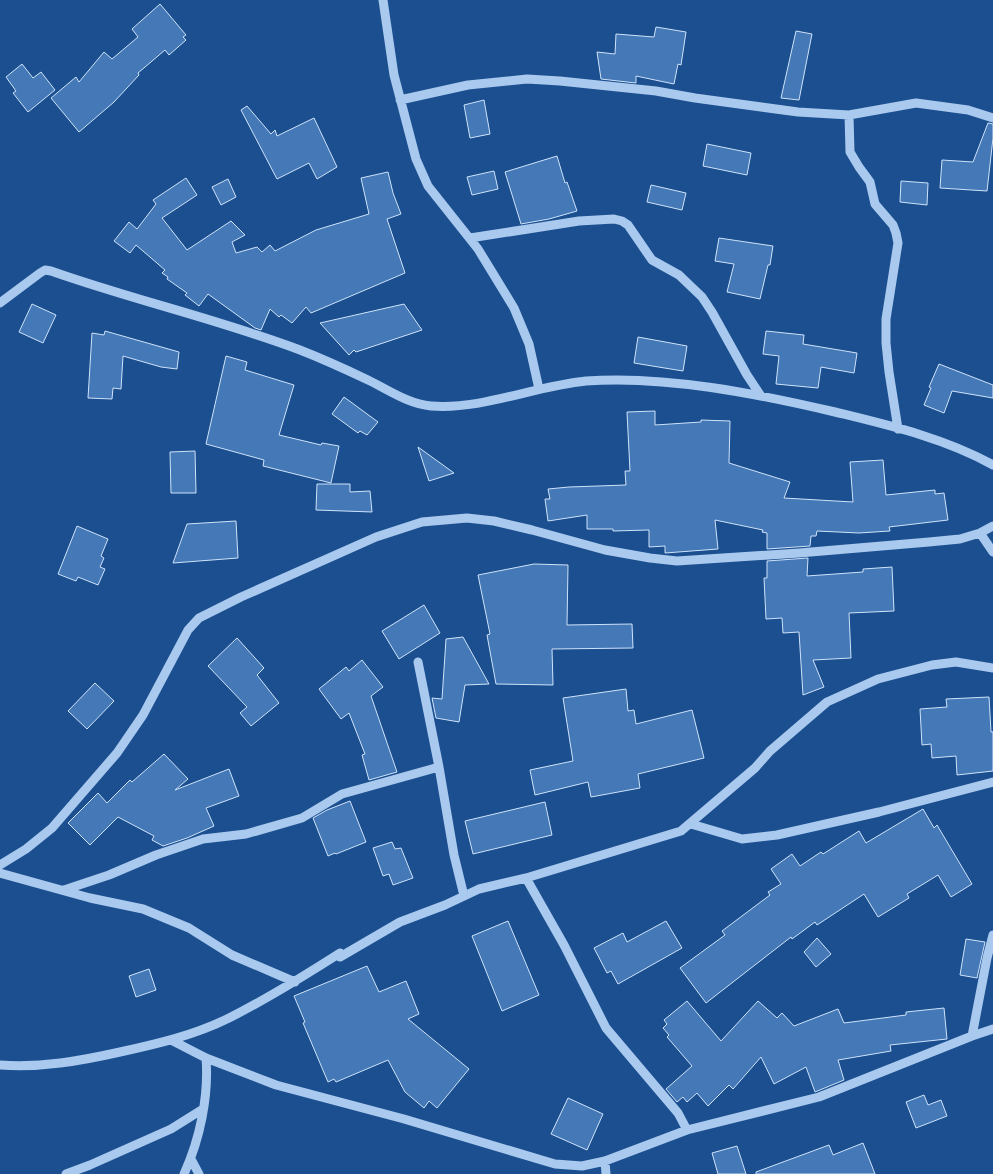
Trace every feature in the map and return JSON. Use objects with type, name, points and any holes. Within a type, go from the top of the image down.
[{"type":"street","points":[[383,0],[394,75],[416,159],[428,186],[470,238],[496,276],[514,308],[529,344],[539,389]]},
{"type":"street","points":[[400,100],[468,85],[526,79],[560,80],[656,91],[798,112],[849,115],[916,102],[968,110],[993,118]]},
{"type":"street","points":[[849,115],[850,152],[858,167],[870,182],[875,204],[890,220],[898,243],[886,319],[886,343],[898,428]]},
{"type":"street","points":[[470,238],[578,221],[614,219],[628,225],[652,260],[679,275],[702,297],[747,376],[761,396]]},
{"type":"street","points":[[0,303],[45,270],[112,292],[250,332],[335,364],[391,392],[428,406],[479,402],[582,382],[618,379],[677,384],[761,396],[898,428],[976,456],[993,465]]},
{"type":"street","points":[[0,865],[26,849],[52,828],[117,753],[143,715],[188,630],[200,618],[241,597],[376,537],[422,522],[467,518],[494,521],[605,550],[677,561],[866,548],[960,539],[980,534],[993,526]]},
{"type":"street","points":[[980,534],[993,552]]},
{"type":"street","points":[[418,662],[454,855],[464,896]]},
{"type":"street","points":[[2,1063],[58,1064],[171,1040],[227,1019],[400,922],[446,905],[479,889],[526,878],[681,831],[755,768],[770,751],[827,702],[878,678],[932,665],[956,662],[993,668]]},
{"type":"street","points":[[64,890],[109,876],[156,855],[203,839],[246,834],[302,818],[342,794],[439,767]]},
{"type":"street","points":[[690,824],[742,839],[776,835],[879,812],[993,782]]},
{"type":"street","points":[[0,873],[143,909],[189,928],[232,955],[295,982]]},
{"type":"street","points":[[526,878],[564,944],[606,1028],[678,1113],[687,1130]]},
{"type":"street","points":[[972,1036],[993,935]]},
{"type":"street","points":[[171,1040],[206,1058],[276,1085],[404,1119],[555,1164],[582,1166],[605,1161],[687,1130],[819,1097],[993,1029]]},
{"type":"street","points":[[184,1174],[191,1159],[203,1109],[208,1080],[206,1058]]},
{"type":"street","points":[[66,1174],[164,1133],[203,1109]]},
{"type":"street","points":[[191,1159],[199,1174]]},
{"type":"street","points":[[605,1161],[606,1174]]},
{"type":"building","points":[[160,4],[186,35],[183,37],[186,40],[169,55],[165,50],[138,73],[139,75],[114,102],[79,132],[51,98],[76,77],[79,82],[104,52],[112,59],[138,37],[132,29]]},
{"type":"building","points":[[656,27],[686,32],[681,65],[678,64],[674,84],[636,76],[636,83],[601,79],[597,52],[615,54],[616,34],[654,37]]},
{"type":"building","points":[[796,31],[812,34],[799,100],[781,98]]},
{"type":"building","points":[[22,64],[33,78],[41,72],[55,90],[28,112],[13,93],[16,91],[6,77]]},
{"type":"building","points":[[484,100],[490,134],[470,138],[464,105]]},
{"type":"building","points":[[247,106],[271,134],[275,130],[277,136],[314,118],[337,167],[317,179],[309,163],[277,179],[241,110]]},
{"type":"building","points":[[988,123],[993,124],[993,138],[987,191],[940,188],[942,160],[973,162]]},
{"type":"building","points":[[707,144],[751,153],[747,175],[703,166]]},
{"type":"building","points":[[557,156],[565,183],[567,182],[577,211],[521,224],[505,172]]},
{"type":"building","points":[[494,171],[498,189],[472,195],[467,177]]},
{"type":"building","points":[[388,172],[401,214],[387,219],[405,273],[311,313],[306,307],[292,323],[281,315],[279,317],[270,309],[261,330],[255,328],[208,294],[199,306],[185,295],[187,293],[167,279],[168,277],[162,273],[165,270],[136,245],[130,253],[114,241],[129,222],[137,229],[156,204],[153,200],[186,178],[197,195],[162,218],[187,250],[231,221],[245,235],[232,242],[236,253],[257,247],[262,252],[270,245],[275,251],[316,230],[369,214],[361,178]]},
{"type":"building","points":[[228,179],[236,197],[221,205],[212,187]]},
{"type":"building","points":[[901,181],[928,183],[927,205],[900,202]]},
{"type":"building","points":[[651,185],[686,193],[682,210],[647,202]]},
{"type":"building","points":[[719,238],[773,246],[770,265],[768,265],[760,299],[727,292],[734,264],[715,261]]},
{"type":"building","points":[[32,304],[56,315],[43,343],[19,332]]},
{"type":"building","points":[[404,304],[422,330],[356,352],[354,350],[349,355],[320,323]]},
{"type":"building","points":[[105,331],[179,352],[177,369],[161,367],[123,356],[121,389],[113,388],[112,399],[88,398],[92,333],[104,335]]},
{"type":"building","points":[[766,331],[804,335],[803,344],[857,353],[854,373],[821,367],[818,388],[776,384],[779,356],[763,354]]},
{"type":"building","points":[[638,337],[687,346],[683,371],[634,363]]},
{"type":"building","points":[[226,356],[247,362],[245,370],[294,385],[279,435],[321,445],[322,443],[339,446],[331,483],[263,466],[264,460],[206,444]]},
{"type":"building","points":[[939,364],[993,385],[993,398],[952,391],[944,413],[924,405]]},
{"type":"building","points":[[344,397],[378,422],[367,435],[360,431],[358,433],[332,414]]},
{"type":"building","points":[[655,411],[655,425],[701,422],[701,420],[730,421],[729,463],[790,482],[784,498],[853,502],[850,462],[883,460],[886,495],[935,490],[935,494],[944,493],[948,520],[889,527],[890,531],[859,533],[817,531],[816,536],[811,536],[810,546],[767,549],[767,533],[762,532],[763,530],[715,520],[718,549],[665,553],[665,546],[649,547],[649,530],[613,531],[613,529],[587,529],[587,515],[548,521],[545,499],[550,499],[548,489],[626,485],[625,471],[630,471],[627,412]]},
{"type":"building","points":[[418,447],[454,473],[429,481]]},
{"type":"building","points":[[195,451],[196,493],[171,493],[170,452]]},
{"type":"building","points":[[317,484],[350,484],[350,492],[370,491],[372,512],[316,510]]},
{"type":"building","points":[[236,521],[238,558],[173,563],[187,524]]},
{"type":"building","points":[[77,526],[108,539],[101,556],[104,558],[100,567],[105,569],[98,585],[78,577],[76,581],[58,574]]},
{"type":"building","points":[[808,558],[807,576],[863,572],[863,569],[892,567],[894,611],[849,613],[851,658],[813,660],[824,687],[803,695],[799,632],[783,633],[782,618],[766,619],[764,578],[767,578],[767,561]]},
{"type":"building","points":[[534,564],[568,565],[567,625],[632,624],[633,648],[552,649],[553,685],[496,684],[487,635],[490,634],[478,575]]},
{"type":"building","points":[[424,605],[440,633],[399,659],[382,631]]},
{"type":"building","points":[[463,637],[489,684],[465,685],[459,722],[436,718],[432,698],[442,699],[446,639]]},
{"type":"building","points":[[237,638],[264,668],[257,675],[279,703],[251,726],[240,713],[247,707],[208,666]]},
{"type":"building","points":[[362,660],[383,687],[371,696],[397,772],[369,780],[362,755],[365,754],[349,713],[341,719],[319,689],[346,667],[349,671]]},
{"type":"building","points":[[95,683],[114,701],[87,729],[68,711]]},
{"type":"building","points":[[626,689],[628,711],[634,710],[636,724],[692,710],[704,758],[638,774],[640,788],[591,797],[588,782],[535,795],[530,770],[573,761],[563,698]]},
{"type":"building","points":[[989,697],[991,732],[993,732],[993,771],[957,775],[956,756],[932,758],[931,744],[922,745],[920,709],[947,707],[946,699]]},
{"type":"building","points":[[164,754],[188,779],[175,790],[229,769],[239,796],[206,808],[214,826],[163,846],[152,840],[154,836],[118,817],[90,845],[68,823],[98,793],[107,803],[130,780],[132,782]]},
{"type":"building","points":[[350,801],[366,842],[328,856],[313,818]]},
{"type":"building","points":[[545,802],[552,835],[473,854],[465,821]]},
{"type":"building","points":[[923,809],[934,828],[937,825],[972,884],[951,897],[938,875],[907,894],[909,898],[878,917],[864,894],[817,925],[815,922],[792,939],[791,937],[706,1003],[680,968],[725,935],[722,931],[770,895],[768,892],[781,884],[771,869],[792,854],[800,866],[859,831],[866,843]]},
{"type":"building","points":[[392,842],[395,849],[401,848],[413,878],[393,885],[389,874],[383,876],[373,848]]},
{"type":"building","points":[[508,921],[539,995],[502,1011],[472,936]]},
{"type":"building","points":[[666,921],[682,948],[618,984],[611,971],[607,973],[594,948],[623,933],[627,942]]},
{"type":"building","points":[[817,938],[831,954],[816,967],[804,952]]},
{"type":"building","points":[[966,939],[985,942],[977,978],[960,975]]},
{"type":"building","points":[[367,966],[379,992],[406,981],[419,1014],[408,1019],[469,1069],[437,1108],[429,1101],[424,1108],[405,1092],[388,1060],[336,1082],[334,1079],[328,1082],[303,1023],[305,1022],[294,996]]},
{"type":"building","points":[[149,969],[156,990],[136,997],[129,976]]},
{"type":"building","points":[[687,1001],[721,1041],[758,1001],[777,1018],[782,1013],[794,1026],[838,1009],[844,1023],[906,1015],[906,1012],[944,1008],[947,1039],[890,1045],[891,1051],[838,1060],[844,1080],[815,1092],[806,1067],[774,1084],[761,1057],[733,1089],[729,1085],[708,1106],[697,1093],[687,1102],[683,1097],[677,1102],[666,1089],[692,1066],[667,1037],[669,1035],[663,1028],[667,1024],[664,1020]]},
{"type":"building","points":[[924,1095],[928,1105],[941,1100],[947,1116],[916,1128],[906,1102]]},
{"type":"building","points":[[568,1098],[603,1114],[587,1150],[551,1134]]},
{"type":"building","points":[[863,1143],[875,1174],[756,1174],[756,1172],[829,1145],[833,1155]]},
{"type":"building","points":[[737,1146],[746,1174],[718,1174],[712,1153]]}]
